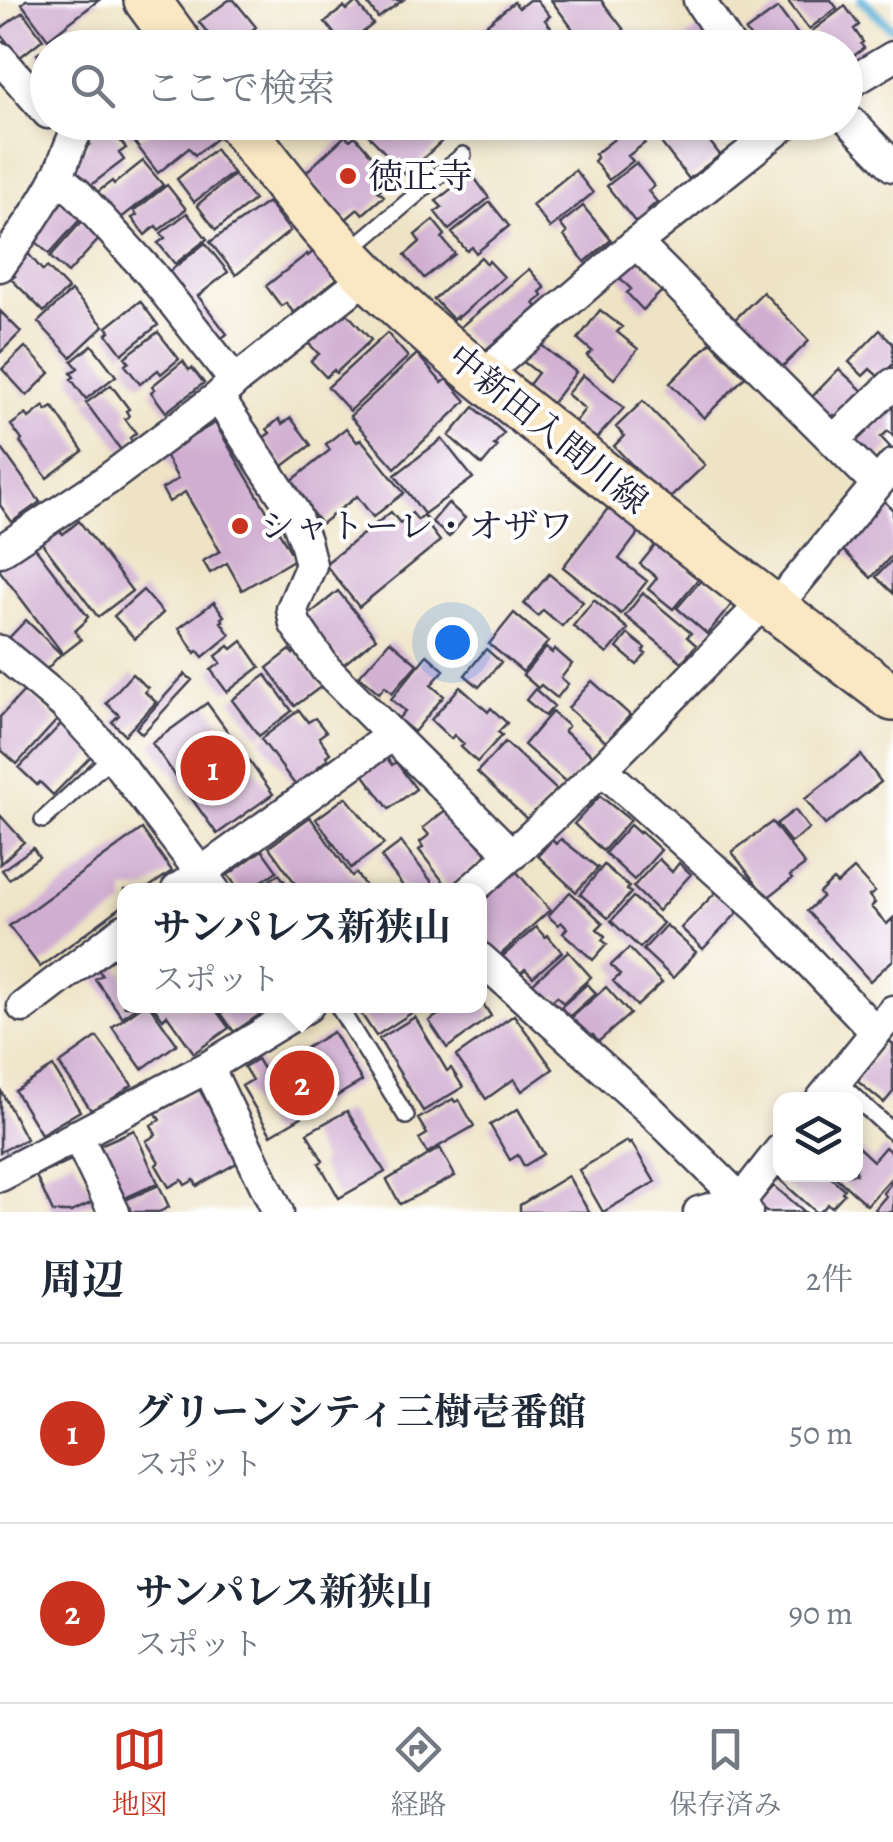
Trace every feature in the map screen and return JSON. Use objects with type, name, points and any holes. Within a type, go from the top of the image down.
[{"type":"main road","points":[[147,0],[168,30]]},
{"type":"main road","name":"中新田入間川線","points":[[252,140],[358,265],[480,377],[893,698]]},
{"type":"street","points":[[699,0],[719,30]]},
{"type":"street","points":[[863,74],[893,57]]},
{"type":"street","points":[[0,58],[30,92]]},
{"type":"street","points":[[863,135],[893,166]]},
{"type":"street","points":[[0,266],[58,176],[66,140]]},
{"type":"street","points":[[480,377],[636,243],[765,140]]},
{"type":"street","points":[[58,176],[78,192],[151,274],[226,389],[294,512],[310,564],[292,609],[294,624],[326,669],[512,855]]},
{"type":"street","points":[[478,883],[602,769],[769,605],[884,474],[834,440],[636,243]]},
{"type":"street","points":[[0,552],[107,480],[226,389],[358,265]]},
{"type":"street","points":[[834,440],[893,384]]},
{"type":"street","points":[[0,652],[66,705],[112,756],[197,883]]},
{"type":"street","points":[[199,883],[392,735]]},
{"type":"street","points":[[602,769],[884,1021],[829,1090]]},
{"type":"street","points":[[23,1006],[117,935]]},
{"type":"street","points":[[487,964],[651,1111],[744,1206]]},
{"type":"street","points":[[0,1176],[208,1068],[292,1013]]},
{"type":"street","points":[[208,1068],[278,1212]]},
{"type":"street","points":[[77,1135],[114,1212]]},
{"type":"street","points":[[699,1212],[744,1206],[773,1161]]},
{"type":"lane","points":[[358,265],[463,155]]},
{"type":"lane","points":[[43,820],[112,756]]},
{"type":"lane","points":[[342,1013],[406,1116]]},
{"type":"lane","points":[[829,1090],[893,1132]]},
{"type":"building","points":[[26,0],[99,0],[60,30],[41,30],[22,4]]},
{"type":"building","points":[[234,0],[256,27],[205,30],[199,22]]},
{"type":"building","points":[[365,0],[403,0],[378,18]]},
{"type":"building","points":[[529,0],[537,0],[550,16],[545,20],[553,30],[480,30],[514,2],[519,8]]},
{"type":"building","points":[[551,0],[601,0],[624,30],[574,30]]},
{"type":"building","points":[[787,0],[831,0],[837,8],[809,29]]},
{"type":"building","points":[[356,2],[373,24],[366,30],[331,30],[325,22],[344,7],[347,10]]},
{"type":"building","points":[[845,6],[859,25],[855,30],[813,30]]},
{"type":"building","points":[[778,8],[794,30],[747,30]]},
{"type":"building","points":[[23,12],[36,30],[30,30],[30,49],[19,58],[0,29]]},
{"type":"building","points":[[87,140],[120,140],[126,148],[119,153],[124,160],[87,188],[71,168],[75,155],[90,144]]},
{"type":"building","points":[[214,140],[195,155],[189,148],[158,173],[135,143]]},
{"type":"building","name":"徳正寺","points":[[341,140],[358,140],[392,179],[378,191],[384,196],[363,214],[358,209],[345,220],[304,174]]},
{"type":"building","points":[[373,140],[441,140],[442,141],[406,175]]},
{"type":"building","points":[[613,140],[645,143],[628,156],[633,161],[609,180],[594,161],[595,154]]},
{"type":"building","points":[[659,140],[709,140],[720,155],[689,179]]},
{"type":"building","points":[[215,149],[233,173],[194,202],[177,179]]},
{"type":"building","points":[[143,161],[163,185],[120,219],[95,194]]},
{"type":"building","points":[[636,163],[654,186],[648,191],[657,202],[636,223],[607,186]]},
{"type":"building","points":[[575,170],[593,193],[550,228],[532,205]]},
{"type":"building","points":[[471,173],[489,198],[449,230],[435,212],[442,207],[436,201]]},
{"type":"building","points":[[234,175],[254,200],[216,230],[197,205]]},
{"type":"building","points":[[167,185],[186,209],[159,230],[156,226],[145,235],[132,218],[137,215],[134,211]]},
{"type":"building","points":[[58,198],[83,216],[49,254],[32,238]]},
{"type":"building","points":[[268,202],[290,231],[236,275],[210,242]]},
{"type":"building","points":[[490,202],[509,226],[476,253],[472,247],[467,251],[452,233]]},
{"type":"building","points":[[583,206],[611,240],[585,262],[564,236],[567,233],[560,224]]},
{"type":"building","points":[[187,213],[207,239],[175,264],[158,243],[165,238],[161,233]]},
{"type":"building","points":[[83,220],[101,237],[68,273],[50,257]]},
{"type":"building","points":[[433,220],[455,254],[424,278],[405,255],[420,242],[415,235]]},
{"type":"building","points":[[205,243],[228,272],[198,296],[227,334],[215,343],[165,275]]},
{"type":"building","points":[[316,249],[338,278],[294,313],[286,303],[281,306],[266,286]]},
{"type":"building","points":[[26,251],[43,271],[47,267],[68,289],[44,312],[11,279],[15,276],[10,271]]},
{"type":"building","points":[[481,257],[504,277],[453,319],[434,299]]},
{"type":"building","points":[[637,258],[665,288],[643,310],[618,276]]},
{"type":"building","points":[[529,269],[545,288],[540,292],[543,296],[534,303],[537,307],[483,352],[458,329]]},
{"type":"building","points":[[71,291],[104,326],[71,357],[38,322]]},
{"type":"building","points":[[763,292],[809,341],[778,371],[731,323]]},
{"type":"building","points":[[140,301],[158,325],[122,354],[107,334],[107,327]]},
{"type":"building","points":[[344,310],[371,340],[336,373],[334,370],[326,377],[311,361],[319,354],[308,343]]},
{"type":"building","points":[[600,310],[622,327],[617,332],[638,349],[614,379],[587,356],[592,351],[578,339]]},
{"type":"building","points":[[0,311],[21,332],[0,353]]},
{"type":"building","points":[[880,330],[893,344],[893,364],[880,378],[870,369],[863,376],[849,362]]},
{"type":"building","points":[[158,332],[179,359],[140,384],[125,365],[129,362],[125,357]]},
{"type":"building","points":[[387,333],[408,357],[350,411],[328,387]]},
{"type":"building","points":[[536,341],[576,372],[548,409],[524,391],[538,373],[521,360]]},
{"type":"building","points":[[711,342],[745,377],[704,418],[670,383]]},
{"type":"building","points":[[92,345],[116,376],[86,399],[71,379],[71,373],[78,368],[72,361]]},
{"type":"building","points":[[25,347],[50,373],[27,396],[2,369]]},
{"type":"building","points":[[417,354],[442,383],[447,379],[466,401],[395,468],[350,416]]},
{"type":"building","points":[[183,361],[204,383],[166,412],[151,392],[155,389],[152,386]]},
{"type":"building","points":[[839,369],[866,394],[840,421],[834,415],[830,419],[810,399]]},
{"type":"building","points":[[583,375],[624,408],[593,442],[572,426],[585,409],[567,394]]},
{"type":"building","points":[[111,385],[129,409],[125,419],[136,433],[130,438],[133,442],[121,450],[86,403]]},
{"type":"building","points":[[643,401],[705,465],[667,501],[614,446],[624,436],[616,427]]},
{"type":"building","points":[[890,405],[893,436],[888,431],[881,437],[890,447],[875,461],[855,440]]},
{"type":"building","points":[[44,406],[47,411],[53,407],[83,451],[47,478],[11,425]]},
{"type":"building","points":[[474,407],[504,433],[482,465],[449,436]]},
{"type":"building","points":[[291,418],[311,445],[283,466],[263,438],[279,419],[282,424]]},
{"type":"building","name":"シャトーレ・オザワ","points":[[215,423],[295,559],[242,590],[227,563],[210,573],[203,561],[220,551],[185,492],[169,502],[162,489],[178,479],[164,453]]},
{"type":"building","points":[[346,428],[357,442],[361,439],[404,493],[373,517],[357,496],[321,524],[289,483],[330,450],[326,444]]},
{"type":"building","points":[[442,439],[473,478],[424,514],[395,475]]},
{"type":"building","points":[[0,446],[40,502],[12,522],[0,505]]},
{"type":"building","points":[[883,500],[893,510],[893,554],[871,578],[839,546]]},
{"type":"building","points":[[448,503],[465,518],[449,537],[432,522]]},
{"type":"building","points":[[609,507],[640,531],[619,559],[647,581],[621,614],[563,567]]},
{"type":"building","points":[[391,512],[400,523],[412,513],[418,520],[423,515],[440,541],[359,607],[325,564]]},
{"type":"building","points":[[79,521],[132,591],[98,617],[42,543]]},
{"type":"building","points":[[657,543],[699,578],[673,609],[648,589],[657,578],[640,564]]},
{"type":"building","points":[[34,546],[88,617],[75,631],[81,640],[63,654],[0,571],[0,564]]},
{"type":"building","points":[[893,559],[893,593],[876,577]]},
{"type":"building","points":[[549,574],[583,602],[562,626],[543,610],[538,616],[524,604]]},
{"type":"building","points":[[703,578],[733,603],[707,634],[677,608]]},
{"type":"building","points":[[143,590],[163,613],[135,639],[114,616]]},
{"type":"building","points":[[338,591],[376,638],[343,665],[305,618]]},
{"type":"building","points":[[643,593],[691,633],[687,637],[696,645],[682,662],[625,616]]},
{"type":"building","points":[[594,600],[628,629],[607,654],[573,626]]},
{"type":"building","points":[[214,602],[230,635],[203,657],[198,651],[195,653],[179,628]]},
{"type":"building","points":[[514,613],[548,642],[523,672],[489,644]]},
{"type":"building","points":[[26,620],[61,654],[43,673],[8,639]]},
{"type":"building","points":[[628,634],[645,648],[646,654],[637,665],[617,648]]},
{"type":"building","points":[[242,641],[260,667],[227,692],[211,670],[221,663],[216,656]]},
{"type":"building","points":[[390,641],[417,664],[392,693],[385,686],[379,693],[359,676]]},
{"type":"building","points":[[546,648],[552,653],[555,649],[572,664],[561,678],[568,684],[557,698],[523,675]]},
{"type":"building","points":[[486,649],[501,662],[479,687],[465,675]]},
{"type":"building","points":[[290,650],[293,654],[295,651],[322,686],[295,706],[267,668]]},
{"type":"building","points":[[427,655],[444,670],[431,685],[444,696],[414,732],[398,719],[405,711],[391,699]]},
{"type":"building","points":[[132,674],[148,688],[145,692],[156,702],[125,735],[112,722],[119,715],[106,703]]},
{"type":"building","points":[[185,674],[192,680],[142,734],[136,728]]},
{"type":"building","points":[[266,675],[292,711],[259,736],[232,700]]},
{"type":"building","points":[[592,681],[630,715],[606,742],[568,708]]},
{"type":"building","points":[[460,687],[507,723],[498,732],[502,735],[477,762],[461,747],[464,744],[454,735],[451,739],[431,720]]},
{"type":"building","points":[[535,689],[554,706],[545,716],[526,700]]},
{"type":"building","points":[[25,690],[57,720],[17,764],[0,749],[0,717]]},
{"type":"building","points":[[207,703],[273,794],[217,834],[152,743]]},
{"type":"building","points":[[299,710],[308,722],[315,718],[326,732],[319,737],[330,753],[318,767],[322,773],[299,790],[261,739]]},
{"type":"building","points":[[552,712],[568,726],[564,731],[592,755],[568,784],[524,745]]},
{"type":"building","points":[[63,722],[95,752],[53,795],[19,768]]},
{"type":"building","points":[[505,742],[557,790],[529,821],[477,772]]},
{"type":"building","points":[[861,755],[881,782],[825,825],[805,799]]},
{"type":"building","points":[[386,757],[392,765],[396,762],[416,789],[389,809],[363,774]]},
{"type":"building","points":[[600,796],[630,820],[603,851],[574,824]]},
{"type":"building","points":[[346,797],[384,844],[351,868],[316,819]]},
{"type":"building","points":[[448,808],[488,856],[454,883],[444,883],[419,850],[423,847],[420,842],[429,835],[423,828]]},
{"type":"building","points":[[795,810],[809,829],[791,843],[776,824]]},
{"type":"building","points":[[0,815],[24,842],[0,864]]},
{"type":"building","points":[[310,817],[352,876],[356,873],[363,883],[295,883],[269,847]]},
{"type":"building","points":[[772,822],[805,865],[767,898],[732,852]]},
{"type":"building","points":[[630,825],[661,850],[634,880],[605,853]]},
{"type":"building","points":[[142,829],[172,871],[155,883],[117,883],[117,910],[40,967],[9,926]]},
{"type":"building","points":[[561,839],[598,868],[576,892],[538,856],[552,840],[556,844]]},
{"type":"building","points":[[401,842],[433,883],[401,883],[381,857]]},
{"type":"building","points":[[33,848],[39,857],[9,879],[2,870]]},
{"type":"building","points":[[262,850],[277,871],[259,883],[234,883],[228,875]]},
{"type":"building","points":[[659,859],[672,872],[679,863],[691,874],[658,911],[633,887]]},
{"type":"building","points":[[604,865],[631,893],[608,918],[580,894]]},
{"type":"building","points":[[854,869],[875,892],[869,896],[875,903],[871,907],[887,924],[893,918],[893,960],[870,981],[807,911],[833,880],[837,884]]},
{"type":"building","points":[[515,870],[550,910],[497,958],[487,947],[487,896]]},
{"type":"building","points":[[279,874],[286,883],[266,883]]},
{"type":"building","points":[[717,891],[738,912],[703,949],[681,928]]},
{"type":"building","points":[[570,892],[603,923],[597,929],[607,944],[593,960],[563,933],[567,928],[561,922],[558,925],[548,916]]},
{"type":"building","points":[[633,897],[663,923],[640,948],[611,921]]},
{"type":"building","points":[[666,925],[696,952],[673,978],[643,950]]},
{"type":"building","points":[[536,927],[562,952],[533,977],[525,969],[519,975],[503,956]]},
{"type":"building","points":[[629,948],[662,983],[637,1006],[613,981],[620,975],[611,965]]},
{"type":"building","points":[[568,951],[591,977],[563,1003],[557,996],[550,1003],[532,984]]},
{"type":"building","points":[[112,958],[117,966],[117,1010],[95,979],[102,975],[95,965]]},
{"type":"building","points":[[587,984],[596,993],[569,1017],[561,1007]]},
{"type":"building","points":[[606,987],[630,1014],[598,1042],[593,1035],[589,1039],[571,1018]]},
{"type":"building","points":[[487,1010],[491,1016],[447,1048],[429,1021],[441,1013],[487,1013]]},
{"type":"building","points":[[132,1013],[155,1013],[177,1044],[142,1069],[112,1027]]},
{"type":"building","points":[[158,1013],[218,1013],[229,1028],[194,1053],[167,1015],[163,1019]]},
{"type":"building","points":[[221,1013],[262,1013],[234,1032]]},
{"type":"building","points":[[361,1013],[411,1013],[376,1036]]},
{"type":"building","points":[[514,1015],[553,1069],[522,1091],[514,1079],[486,1099],[456,1056]]},
{"type":"building","points":[[415,1017],[447,1071],[451,1068],[463,1087],[423,1111],[379,1039]]},
{"type":"building","points":[[333,1032],[362,1081],[271,1135],[242,1086],[252,1080],[244,1067],[257,1059],[265,1072]]},
{"type":"building","points":[[97,1037],[132,1085],[93,1113],[59,1064]]},
{"type":"building","points":[[888,1040],[893,1044],[893,1092],[884,1103],[856,1080]]},
{"type":"building","points":[[53,1067],[80,1111],[41,1134],[15,1091]]},
{"type":"building","points":[[0,1089],[26,1139],[0,1152]]},
{"type":"building","points":[[199,1089],[240,1161],[197,1186],[194,1180],[185,1185],[182,1180],[169,1187],[146,1141],[156,1135],[151,1125],[160,1120],[156,1113]]},
{"type":"building","points":[[453,1099],[459,1100],[474,1126],[427,1153],[419,1139],[427,1134],[418,1119]]},
{"type":"building","points":[[518,1109],[544,1154],[524,1166],[518,1155],[510,1160],[490,1125]]},
{"type":"building","points":[[347,1111],[385,1172],[339,1198],[307,1133]]},
{"type":"building","points":[[134,1130],[158,1183],[125,1198],[100,1145]]},
{"type":"building","points":[[627,1141],[655,1182],[603,1212],[579,1170]]},
{"type":"building","points":[[885,1147],[893,1154],[893,1176],[867,1205],[841,1182],[863,1182],[863,1152],[873,1161]]},
{"type":"building","points":[[440,1148],[455,1176],[400,1204],[387,1180]]},
{"type":"building","points":[[73,1159],[98,1200],[71,1212],[53,1212],[36,1176]]},
{"type":"building","points":[[568,1176],[589,1212],[520,1212],[520,1205]]},
{"type":"building","points":[[893,1181],[893,1212],[878,1212],[875,1209]]},
{"type":"building","points":[[782,1182],[836,1182],[844,1189],[832,1207],[828,1204],[816,1212]]},
{"type":"building","points":[[159,1185],[169,1207],[159,1212],[131,1212],[125,1200]]},
{"type":"building","points":[[774,1186],[805,1212],[766,1212],[757,1205]]},
{"type":"waterway","points":[[862,0],[890,27]]},
{"type":"place","name":"徳正寺","points":[[348,176]]},
{"type":"place","name":"シャトーレ・オザワ","points":[[240,526]]},
{"type":"place","name":"グリーンシティ三樹壱番館","points":[[213,768]]},
{"type":"place","name":"サンパレス新狭山","points":[[302,1083]]}]
